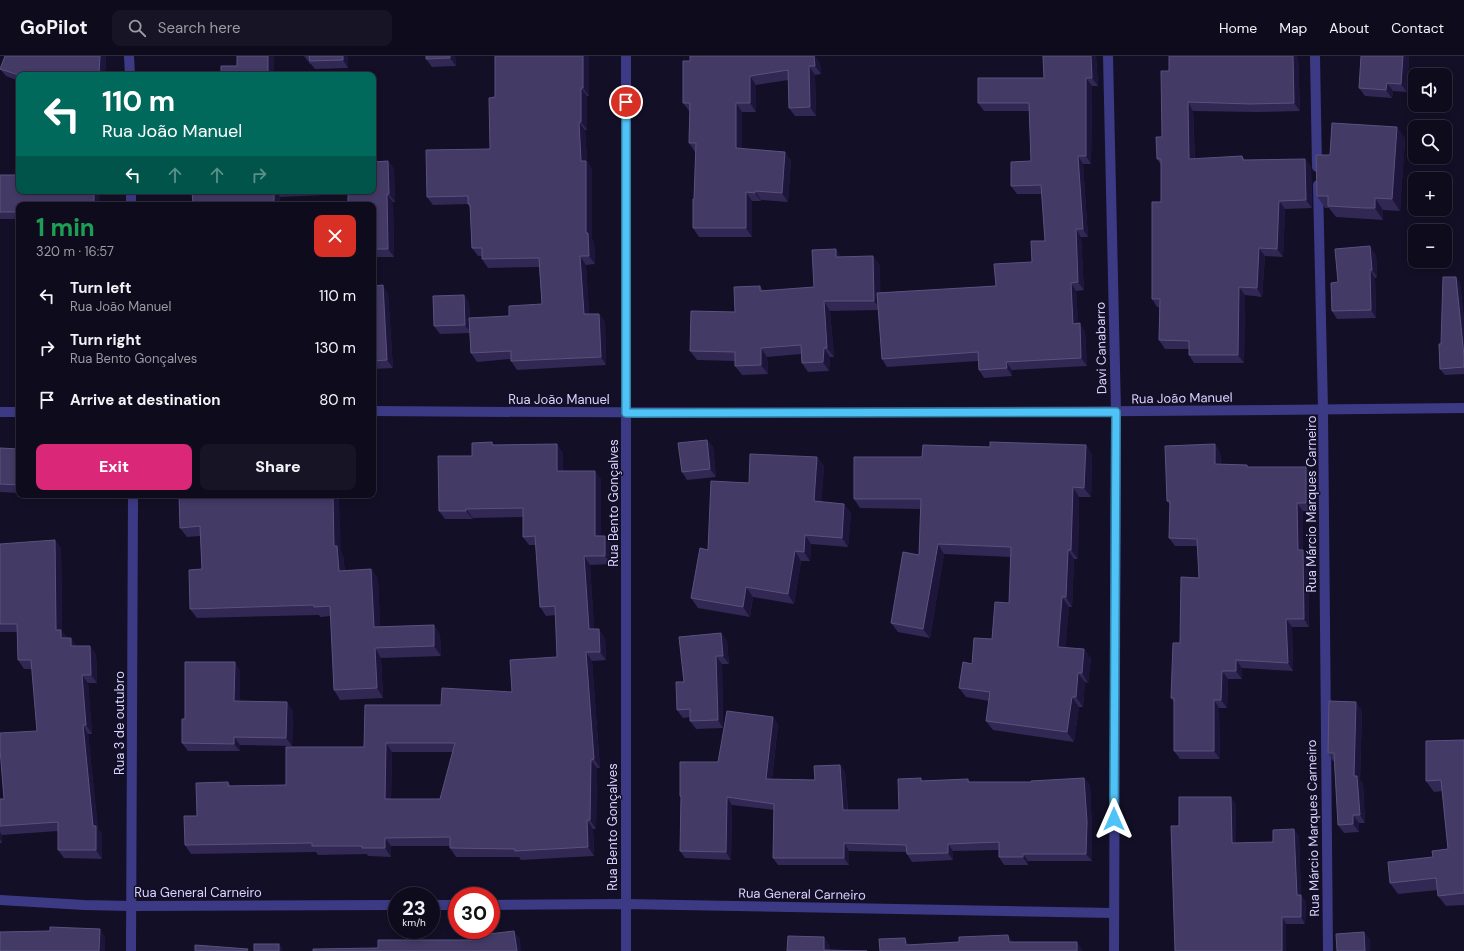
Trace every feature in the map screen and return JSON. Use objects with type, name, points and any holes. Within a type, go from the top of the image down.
[{"type":"street","points":[[130,56],[130,72]]},
{"type":"street","name":"Rua Bento Gonçalves","points":[[626,56],[626,951]]},
{"type":"street","name":"Davi Canabarro","points":[[1108,56],[1116,412],[1114,951]]},
{"type":"street","name":"Rua Márcio Marques Carneiro","points":[[1315,56],[1323,409],[1328,951]]},
{"type":"street","name":"Rua João Manuel","points":[[376,411],[626,413],[1116,412],[1464,408]]},
{"type":"street","points":[[0,412],[16,412]]},
{"type":"street","name":"Rua 3 de outubro","points":[[131,951],[133,498]]},
{"type":"street","name":"Rua General Carneiro","points":[[0,900],[132,906],[388,905]]},
{"type":"street","name":"Rua General Carneiro","points":[[500,905],[625,904],[1113,913]]},
{"type":"building","points":[[5,56],[100,56],[99,72],[16,72],[16,74],[0,69]]},
{"type":"building","points":[[237,56],[268,56],[268,72],[221,72],[221,66],[237,66]]},
{"type":"building","points":[[309,56],[343,56],[343,60],[310,61]]},
{"type":"building","points":[[426,56],[450,56],[450,58],[426,59]]},
{"type":"building","points":[[495,56],[583,56],[581,122],[579,122],[581,161],[586,161],[586,233],[588,233],[589,256],[580,256],[584,314],[599,314],[601,357],[511,361],[511,351],[471,353],[469,318],[509,316],[509,306],[542,304],[539,258],[482,259],[482,248],[472,248],[470,204],[468,204],[468,196],[427,197],[426,150],[490,149],[489,98],[495,97]]},
{"type":"building","points":[[690,56],[814,56],[815,66],[809,66],[810,107],[789,108],[788,70],[750,76],[750,103],[736,103],[736,148],[785,152],[782,193],[755,191],[755,193],[746,192],[746,228],[693,228],[696,143],[689,143],[690,103],[683,103],[683,61],[690,61]]},
{"type":"building","points":[[1043,56],[1091,56],[1092,78],[1086,78],[1086,156],[1078,156],[1083,229],[1076,229],[1078,282],[1071,283],[1073,324],[1080,323],[1081,358],[1006,362],[1007,368],[979,370],[978,352],[882,359],[877,293],[996,286],[994,264],[1032,262],[1031,241],[1045,241],[1041,185],[1011,186],[1011,162],[1031,161],[1029,103],[978,103],[978,78],[1044,78]]},
{"type":"building","points":[[1169,56],[1293,56],[1294,103],[1250,104],[1188,102],[1189,159],[1242,156],[1243,160],[1305,159],[1306,200],[1279,201],[1277,249],[1259,248],[1257,288],[1239,287],[1238,355],[1189,355],[1189,341],[1159,340],[1160,299],[1152,299],[1152,202],[1161,202],[1161,159],[1157,159],[1156,137],[1162,137],[1161,71],[1169,71]]},
{"type":"building","points":[[1361,56],[1403,56],[1401,84],[1387,83],[1386,90],[1359,88]]},
{"type":"building","points":[[1332,123],[1397,127],[1392,199],[1375,198],[1375,208],[1365,208],[1328,206],[1328,196],[1317,196],[1316,155],[1330,155]]},
{"type":"building","points":[[388,161],[388,249],[376,249],[376,202],[348,202],[348,194],[376,194],[376,162]]},
{"type":"building","points":[[0,175],[16,175],[16,194],[94,194],[94,202],[16,202],[16,212],[0,212]]},
{"type":"building","points":[[192,194],[274,194],[274,202],[193,202]]},
{"type":"building","points":[[1370,246],[1372,270],[1370,270],[1371,310],[1332,311],[1331,283],[1338,282],[1335,249]]},
{"type":"building","points":[[836,249],[836,257],[873,256],[874,301],[824,301],[827,348],[824,348],[823,362],[802,363],[801,345],[761,348],[761,365],[735,366],[735,352],[690,351],[691,311],[735,312],[734,287],[760,286],[760,291],[814,287],[812,250]]},
{"type":"building","points":[[1443,277],[1456,277],[1464,367],[1440,369],[1439,344],[1441,344]]},
{"type":"building","points":[[383,285],[387,360],[376,361],[376,286]]},
{"type":"building","points":[[464,295],[465,325],[434,326],[433,296]]},
{"type":"building","points":[[707,440],[710,469],[682,472],[678,443]]},
{"type":"building","points":[[492,442],[492,445],[557,444],[557,471],[595,471],[595,536],[605,536],[605,556],[584,556],[589,629],[599,629],[600,652],[586,652],[594,759],[591,760],[590,820],[587,820],[588,847],[515,851],[515,849],[450,848],[450,837],[385,838],[385,848],[362,848],[362,846],[312,846],[312,843],[185,845],[184,816],[197,816],[196,783],[228,782],[228,786],[286,785],[286,747],[364,747],[365,705],[441,705],[442,688],[512,692],[510,660],[557,657],[555,606],[540,607],[535,536],[523,537],[523,508],[439,511],[438,456],[472,456],[472,443]],"holes":[[[386,743],[455,743],[440,799],[385,799]]]},
{"type":"building","points":[[990,442],[1086,445],[1084,488],[1073,487],[1071,550],[1068,550],[1066,597],[1062,597],[1058,647],[1084,649],[1082,673],[1078,673],[1076,697],[1072,697],[1067,732],[986,721],[990,692],[959,688],[963,662],[972,664],[974,638],[992,639],[995,602],[1009,603],[1011,547],[938,544],[923,629],[891,623],[903,552],[919,555],[921,499],[854,499],[854,457],[922,457],[923,445],[990,447]]},
{"type":"building","points":[[1215,444],[1215,464],[1247,465],[1247,467],[1306,467],[1306,503],[1297,503],[1298,550],[1303,550],[1304,619],[1286,619],[1288,663],[1236,660],[1236,671],[1222,671],[1221,700],[1214,700],[1214,751],[1174,751],[1174,698],[1171,698],[1173,643],[1180,643],[1181,577],[1199,578],[1197,539],[1169,538],[1170,501],[1167,501],[1165,446]]},
{"type":"building","points":[[0,448],[16,449],[16,485],[0,484]]},
{"type":"building","points":[[750,454],[817,457],[814,501],[844,504],[842,538],[805,535],[804,552],[795,551],[788,594],[746,587],[743,607],[691,598],[700,548],[708,550],[711,481],[749,483]]},
{"type":"building","points":[[179,498],[333,498],[334,546],[337,546],[339,571],[371,569],[374,627],[434,625],[434,646],[375,648],[377,688],[334,690],[330,606],[314,607],[314,605],[190,609],[189,570],[202,569],[200,526],[180,528]]},
{"type":"building","points":[[55,540],[56,630],[61,630],[61,638],[71,638],[71,646],[90,646],[91,675],[82,675],[86,725],[83,725],[93,826],[96,826],[96,850],[58,850],[58,822],[0,826],[0,799],[4,799],[0,733],[37,731],[31,660],[18,660],[17,624],[0,624],[0,544]]},
{"type":"building","points":[[721,633],[723,656],[716,656],[718,720],[690,721],[690,709],[677,710],[676,682],[684,682],[679,637]]},
{"type":"building","points":[[185,662],[235,662],[234,701],[287,702],[286,738],[234,737],[234,744],[182,743],[182,719],[185,719]]},
{"type":"building","points":[[1329,701],[1356,702],[1354,776],[1357,776],[1360,815],[1353,815],[1353,824],[1338,825],[1334,753],[1328,753]]},
{"type":"building","points":[[727,711],[773,717],[766,779],[815,780],[814,766],[840,765],[843,810],[899,810],[898,779],[921,778],[921,781],[968,779],[968,782],[1031,782],[1084,778],[1087,822],[1086,854],[1023,854],[1023,857],[999,857],[999,842],[948,844],[948,853],[907,854],[906,845],[844,843],[844,858],[773,858],[774,804],[727,797],[726,852],[680,851],[680,762],[718,762]]},
{"type":"building","points":[[1464,740],[1464,893],[1438,896],[1436,878],[1390,883],[1388,862],[1433,857],[1432,851],[1448,849],[1441,780],[1426,781],[1426,741]]},
{"type":"building","points":[[1179,797],[1231,797],[1232,843],[1273,842],[1273,830],[1294,829],[1297,895],[1301,895],[1301,917],[1282,917],[1282,951],[1175,951],[1171,826],[1179,826]]},
{"type":"building","points":[[50,927],[100,929],[99,951],[0,951],[0,932],[50,931]]},
{"type":"building","points":[[514,931],[517,951],[313,951],[313,949],[378,948],[378,940],[500,939],[500,933]]},
{"type":"building","points":[[1364,932],[1365,951],[1337,951],[1336,934]]},
{"type":"building","points":[[1008,935],[1009,942],[1077,942],[1077,951],[880,951],[879,939],[905,938],[906,945],[959,942],[959,937]]},
{"type":"building","points":[[788,936],[824,937],[824,950],[867,951],[787,951]]},
{"type":"building","points":[[254,944],[279,944],[279,951],[254,951]]},
{"type":"building","points":[[195,945],[248,949],[247,951],[195,951]]},
{"type":"route","points":[[626,102],[626,413],[1116,412],[1114,819]]}]
